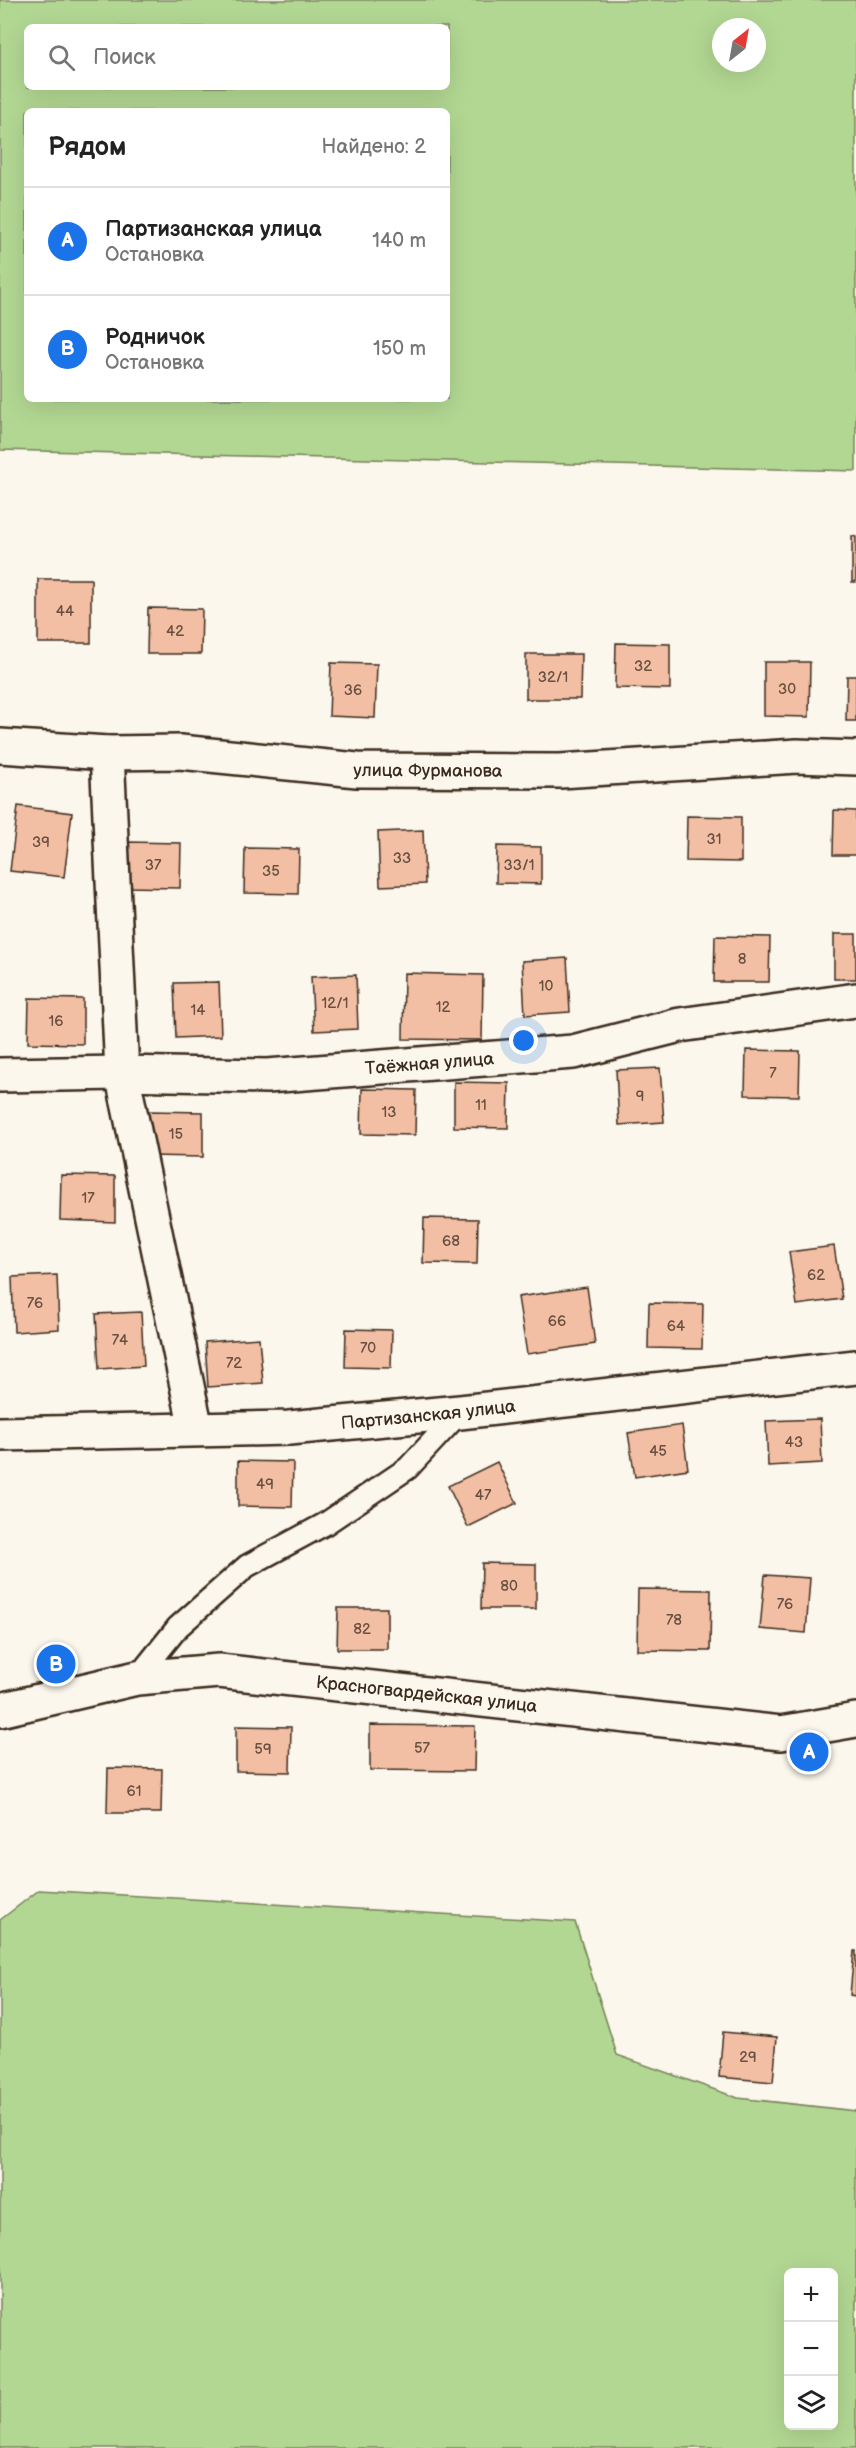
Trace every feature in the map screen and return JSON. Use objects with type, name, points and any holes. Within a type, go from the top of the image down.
[{"type":"street","name":"улица Фурманова","points":[[0,746],[107,753],[180,752],[357,770],[560,771],[797,756],[856,758]]},
{"type":"street","points":[[107,753],[122,1073],[196,1429]]},
{"type":"street","name":"Таёжная улица","points":[[0,1075],[122,1073],[267,1076],[573,1052],[680,1024],[856,1000]]},
{"type":"street","name":"Партизанская улица","points":[[0,1434],[289,1428],[460,1412],[856,1367]]},
{"type":"street","name":"Красногвардейская улица","points":[[0,1710],[137,1678],[219,1671],[782,1733],[856,1720]]},
{"type":"lane","points":[[137,1678],[178,1627],[247,1566],[325,1524],[408,1468],[460,1412]]},
{"type":"green space","points":[[0,0],[856,0],[856,471],[0,450]]},
{"type":"green space","points":[[39,1890],[575,1922],[617,2055],[738,2098],[856,2111],[856,2448],[0,2448],[0,1920]]},
{"type":"building","points":[[852,536],[856,537],[856,582],[852,582]]},
{"type":"building","points":[[38,579],[91,579],[91,643],[38,643]]},
{"type":"building","points":[[148,608],[202,609],[201,654],[147,654]]},
{"type":"building","points":[[616,643],[670,644],[670,689],[615,688]]},
{"type":"building","points":[[526,654],[581,654],[580,699],[526,699]]},
{"type":"building","points":[[764,662],[810,662],[809,717],[764,716]]},
{"type":"building","points":[[331,663],[377,664],[375,718],[329,716]]},
{"type":"building","points":[[847,676],[856,676],[856,721],[846,721]]},
{"type":"building","points":[[18,806],[72,813],[64,877],[10,871]]},
{"type":"building","points":[[834,810],[856,811],[856,855],[833,855]]},
{"type":"building","points":[[687,816],[741,817],[741,862],[686,861]]},
{"type":"building","points":[[423,830],[425,884],[380,886],[378,832]]},
{"type":"building","points":[[126,842],[181,843],[180,888],[126,887]]},
{"type":"building","points":[[497,846],[541,847],[541,884],[496,883]]},
{"type":"building","points":[[245,848],[299,849],[298,894],[244,893]]},
{"type":"building","points":[[834,934],[856,934],[856,979],[834,979]]},
{"type":"building","points":[[715,936],[770,937],[769,982],[714,982]]},
{"type":"building","points":[[567,958],[570,1012],[525,1015],[522,961]]},
{"type":"building","points":[[404,973],[483,975],[482,1040],[403,1039]]},
{"type":"building","points":[[356,975],[358,1029],[314,1031],[311,977]]},
{"type":"building","points":[[219,982],[221,1036],[176,1038],[174,983]]},
{"type":"building","points":[[29,998],[83,999],[83,1044],[28,1043]]},
{"type":"building","points":[[746,1050],[800,1051],[799,1096],[745,1095]]},
{"type":"building","points":[[660,1068],[664,1122],[619,1125],[616,1070]]},
{"type":"building","points":[[454,1082],[509,1083],[508,1128],[454,1127]]},
{"type":"building","points":[[362,1089],[416,1090],[415,1135],[361,1134]]},
{"type":"building","points":[[149,1111],[203,1112],[203,1157],[149,1156]]},
{"type":"building","points":[[61,1175],[115,1176],[115,1222],[60,1220]]},
{"type":"building","points":[[424,1218],[478,1219],[477,1264],[423,1263]]},
{"type":"building","points":[[834,1246],[842,1299],[797,1305],[789,1252]]},
{"type":"building","points":[[57,1275],[59,1329],[14,1332],[12,1277]]},
{"type":"building","points":[[587,1287],[595,1344],[527,1354],[518,1297]]},
{"type":"building","points":[[649,1303],[703,1304],[702,1349],[648,1348]]},
{"type":"building","points":[[141,1312],[144,1366],[99,1369],[96,1314]]},
{"type":"building","points":[[346,1329],[392,1330],[391,1368],[345,1367]]},
{"type":"building","points":[[259,1338],[263,1383],[208,1387],[205,1342]]},
{"type":"building","points":[[820,1419],[822,1463],[768,1466],[766,1421]]},
{"type":"building","points":[[682,1425],[688,1469],[635,1477],[628,1433]]},
{"type":"building","points":[[238,1461],[293,1462],[292,1507],[238,1506]]},
{"type":"building","points":[[497,1462],[517,1503],[468,1527],[448,1486]]},
{"type":"building","points":[[482,1563],[536,1564],[536,1609],[481,1609]]},
{"type":"building","points":[[765,1575],[810,1578],[806,1633],[760,1629]]},
{"type":"building","points":[[638,1589],[711,1590],[710,1651],[637,1650]]},
{"type":"building","points":[[338,1608],[387,1608],[387,1649],[337,1649]]},
{"type":"building","points":[[370,1725],[475,1726],[474,1771],[370,1770]]},
{"type":"building","points":[[236,1726],[291,1727],[290,1772],[236,1771]]},
{"type":"building","points":[[108,1768],[162,1769],[161,1813],[107,1813]]},
{"type":"building","points":[[854,1951],[856,1951],[856,1996],[850,1995]]},
{"type":"building","points":[[723,2032],[777,2037],[773,2082],[719,2077]]},
{"type":"place","name":"Родничок","points":[[56,1664]]},
{"type":"place","name":"Партизанская улица","points":[[809,1752]]}]
